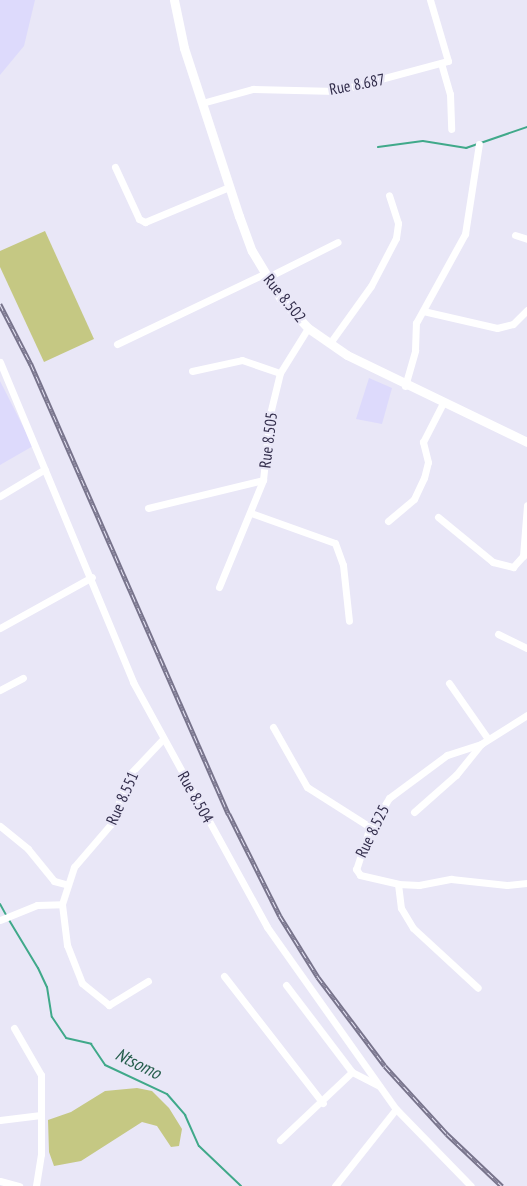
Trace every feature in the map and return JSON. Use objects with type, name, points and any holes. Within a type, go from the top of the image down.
[{"type":"main road","name":"Rue 8.502","points":[[174,0],[202,103],[229,187],[265,276],[308,328],[330,343],[405,386],[527,442]]},
{"type":"street","points":[[430,0],[448,61],[441,63],[450,94],[451,129]]},
{"type":"street","name":"Rue 8.687","points":[[202,103],[253,89],[336,91],[441,63]]},
{"type":"street","points":[[405,386],[415,350],[416,323],[465,234],[479,144]]},
{"type":"street","points":[[115,166],[139,219],[145,222],[229,187]]},
{"type":"street","points":[[330,343],[371,286],[398,232],[389,195]]},
{"type":"street","points":[[515,235],[527,239]]},
{"type":"street","points":[[117,344],[338,242]]},
{"type":"street","points":[[423,311],[497,328],[513,324],[527,309]]},
{"type":"street","name":"Rue 8.505","points":[[148,508],[263,480],[270,414],[280,373],[308,328]]},
{"type":"street","points":[[192,371],[242,360],[280,373]]},
{"type":"street","name":"Rue 8.504","points":[[0,362],[92,577],[133,682],[162,740],[267,927],[396,1109],[471,1186]]},
{"type":"street","points":[[388,521],[414,499],[424,478],[428,462],[423,442],[443,403]]},
{"type":"street","points":[[0,496],[45,469]]},
{"type":"street","points":[[219,587],[227,562],[251,513],[263,480]]},
{"type":"street","points":[[438,517],[493,562],[513,567],[523,556],[527,505]]},
{"type":"street","points":[[251,513],[335,543],[340,553],[350,621]]},
{"type":"street","points":[[0,628],[92,577]]},
{"type":"street","points":[[498,634],[527,648]]},
{"type":"street","points":[[0,690],[22,678]]},
{"type":"street","points":[[449,683],[488,739]]},
{"type":"street","points":[[414,812],[456,775],[481,744],[526,716]]},
{"type":"street","points":[[273,727],[290,764],[307,787],[370,827]]},
{"type":"street","name":"Rue 8.551","points":[[148,981],[109,1005],[82,983],[67,945],[62,904],[65,884],[84,851],[107,831],[129,775],[162,740]]},
{"type":"street","name":"Rue 8.525","points":[[481,744],[447,755],[416,775],[388,798],[370,827],[356,869],[360,875],[398,884],[419,885],[451,879],[507,885],[527,883]]},
{"type":"street","points":[[0,826],[28,849],[54,881],[65,884]]},
{"type":"street","points":[[398,884],[401,908],[413,928],[478,988]]},
{"type":"street","points":[[0,920],[37,905],[62,904]]},
{"type":"street","points":[[224,976],[323,1103]]},
{"type":"street","points":[[286,985],[352,1072],[379,1086]]},
{"type":"street","points":[[14,1029],[41,1075],[39,1115],[41,1154],[36,1186]]},
{"type":"street","points":[[280,1140],[323,1103],[352,1072]]},
{"type":"street","points":[[335,1186],[396,1109]]},
{"type":"street","points":[[0,1120],[39,1115]]},
{"type":"street","points":[[0,1181],[19,1186]]},
{"type":"shaded area","points":[[0,0],[35,0],[24,46],[0,75]]},
{"type":"shaded area","points":[[369,378],[392,388],[382,424],[356,419]]},
{"type":"shaded area","points":[[0,381],[33,446],[0,465]]},
{"type":"green space","points":[[45,231],[94,339],[44,362],[0,267],[0,251]]},
{"type":"green space","points":[[137,1088],[152,1091],[169,1108],[182,1129],[179,1146],[171,1147],[157,1126],[142,1122],[81,1161],[54,1166],[49,1152],[48,1120],[71,1112],[105,1091]]},
{"type":"waterway","points":[[378,147],[423,141],[466,148],[527,127]]},
{"type":"waterway","name":"Ntsomo","points":[[0,904],[6,915]]},
{"type":"waterway","name":"Ntsomo","points":[[9,920],[38,968],[47,987],[52,1017],[66,1038],[91,1044],[105,1065],[167,1094],[185,1115],[199,1146],[241,1186]]},
{"type":"railway","points":[[0,304],[31,364],[229,814],[280,916],[318,977],[385,1066],[447,1134],[502,1186]]}]
